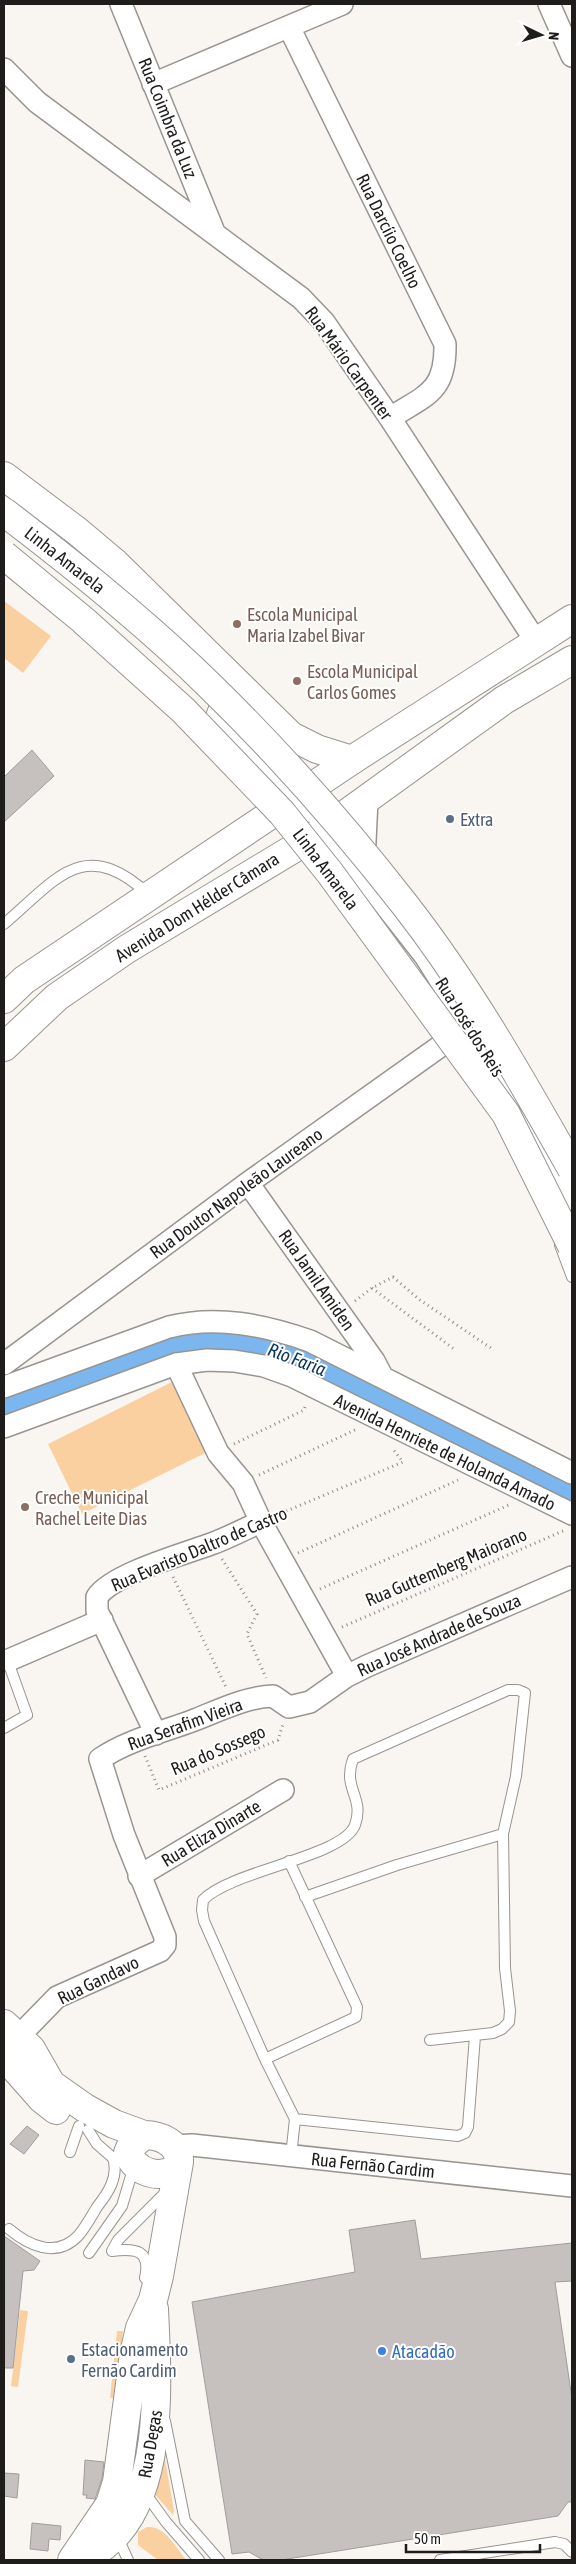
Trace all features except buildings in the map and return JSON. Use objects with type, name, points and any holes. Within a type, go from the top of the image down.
[{"type":"main road","points":[[4,476],[77,531],[114,563],[291,736],[304,744],[352,760]]},
{"type":"main road","name":"Linha Amarela","points":[[4,512],[121,605],[187,664],[310,790],[406,906],[475,1005],[518,1074],[569,1184]]},
{"type":"main road","name":"Linha Amarela","points":[[4,555],[83,620],[183,710],[282,813],[330,873],[506,1114],[572,1246]]},
{"type":"main road","name":"Avenida Dom Hélder Câmara","points":[[4,1000],[24,980],[352,760],[572,620]]},
{"type":"main road","name":"Avenida Dom Hélder Câmara","points":[[4,1047],[57,997],[127,948],[321,832],[504,700],[572,660]]},
{"type":"main road","points":[[259,704],[244,700],[233,701],[224,707],[220,718],[224,728],[295,800],[326,814],[356,807]]},
{"type":"main road","points":[[7,2040],[42,2099],[84,2128],[136,2155]]},
{"type":"main road","points":[[7,2040],[31,2049],[51,2084],[106,2120],[136,2155],[147,2172],[162,2174],[175,2166],[160,2138],[136,2155]]},
{"type":"main road","name":"Rua Degas","points":[[136,2155],[156,2203],[164,2242]]},
{"type":"main road","name":"Rua Degas","points":[[72,2560],[110,2504],[121,2459],[132,2368],[146,2296],[164,2242],[175,2166]]},
{"type":"main road","name":"Rua Degas","points":[[79,2560],[105,2546],[116,2535],[129,2518],[142,2488],[153,2436],[158,2383],[146,2296]]},
{"type":"main road","points":[[132,2368],[139,2395],[132,2467],[134,2476],[142,2488]]},
{"type":"street","name":"Rua Coimbra da Luz","points":[[121,4],[214,232]]},
{"type":"street","points":[[154,84],[342,4]]},
{"type":"street","points":[[549,4],[572,56]]},
{"type":"street","name":"Rua Darcíio Coelho","points":[[289,27],[445,344],[446,364],[440,381],[427,395],[390,418]]},
{"type":"street","name":"Rua Mário Carpenter","points":[[4,69],[38,102],[301,298],[324,322],[390,418],[537,643]]},
{"type":"street","points":[[356,807],[365,878]]},
{"type":"street","name":"Rua José dos Reis","points":[[321,832],[338,846],[365,878],[425,956],[569,1184]]},
{"type":"street","name":"Rua Doutor Napoleão Laureano","points":[[4,1364],[248,1183],[470,1025]]},
{"type":"street","name":"Rua Jamil Amiden","points":[[248,1183],[374,1361],[383,1378]]},
{"type":"street","name":"Avenida Henriete de Holanda Amado","points":[[4,1387],[186,1322],[249,1324],[279,1330],[310,1341],[572,1473]]},
{"type":"street","name":"Avenida Henriete de Holanda Amado","points":[[4,1427],[176,1364],[207,1360],[234,1361],[264,1366],[313,1387],[522,1490],[570,1519]]},
{"type":"street","points":[[176,1364],[218,1452],[243,1483],[260,1522],[347,1676]]},
{"type":"street","name":"Rua Evaristo Daltro de Castro","points":[[147,1737],[95,1604],[100,1592],[165,1559],[212,1544],[260,1522]]},
{"type":"street","name":"Rua José Andrade de Souza","points":[[310,1702],[347,1676],[572,1577]]},
{"type":"street","points":[[6,1659],[102,1620]]},
{"type":"street","name":"Rua Serafim Vieira","points":[[139,1876],[100,1759],[111,1751],[235,1705],[310,1702]]},
{"type":"street","name":"Rua Eliza Dinarte","points":[[139,1876],[283,1790]]},
{"type":"street","name":"Rua Gandavo","points":[[7,2040],[57,1997],[160,1951],[165,1945],[165,1937],[139,1876]]},
{"type":"street","name":"Rua Fernão Cardim","points":[[175,2166],[192,2146],[572,2186]]},
{"type":"lane","points":[[4,924],[64,873],[77,866],[91,864],[114,871],[134,881],[151,896]]},
{"type":"lane","points":[[569,1184],[555,1198],[552,1216],[555,1234],[572,1277]]},
{"type":"lane","points":[[4,1728],[28,1715],[6,1659]]},
{"type":"lane","points":[[291,2156],[295,2119],[265,2058],[204,1921],[203,1900],[211,1891],[289,1861],[330,1848],[354,1827],[358,1804],[348,1780],[353,1759],[496,1695],[508,1690],[518,1690],[524,1693],[525,1705],[516,1776],[503,1834],[505,1968],[510,2011],[509,2022],[502,2029],[475,2036],[430,2040]]},
{"type":"lane","points":[[305,1897],[397,1865],[503,1834]]},
{"type":"lane","points":[[265,2058],[356,2017],[357,2007],[289,1861]]},
{"type":"lane","points":[[295,2119],[458,2136],[465,2133],[468,2127],[475,2036]]},
{"type":"lane","points":[[9,2229],[24,2242],[45,2249],[66,2244],[77,2237],[110,2189],[114,2170],[113,2158],[97,2144],[84,2128],[70,2152]]},
{"type":"lane","points":[[89,2253],[122,2206],[136,2155]]},
{"type":"lane","points":[[146,2296],[147,2269],[144,2256],[134,2251],[112,2251],[118,2240],[156,2203],[175,2166]]},
{"type":"lane","points":[[158,2383],[185,2521],[218,2560]]},
{"type":"lane","points":[[142,2488],[154,2506],[199,2560]]},
{"type":"lane","points":[[116,2535],[128,2560]]},
{"type":"lane","points":[[440,2560],[555,2542],[564,2544],[572,2552]]},
{"type":"path","points":[[340,1312],[372,1288],[393,1277],[420,1300],[491,1348]]},
{"type":"path","points":[[372,1288],[454,1349]]},
{"type":"path","points":[[218,1452],[304,1410],[313,1387]]},
{"type":"path","points":[[243,1483],[356,1432],[366,1413]]},
{"type":"path","name":"Rua Evaristo Daltro de Castro","points":[[260,1522],[403,1462],[386,1439],[389,1425]]},
{"type":"path","points":[[282,1561],[458,1480],[470,1464]]},
{"type":"path","points":[[302,1597],[509,1506],[522,1490]]},
{"type":"path","name":"Rua Guttemberg Maiorano","points":[[323,1636],[562,1532],[570,1519]]},
{"type":"path","points":[[212,1544],[257,1614],[247,1634],[281,1702]]},
{"type":"path","points":[[165,1559],[235,1705]]},
{"type":"path","name":"Rua do Sossego","points":[[147,1737],[159,1790],[278,1740],[281,1702]]},
{"type":"shaded area","points":[[4,601],[51,636],[23,673],[4,658]]},
{"type":"shaded area","points":[[172,1382],[207,1452],[82,1514],[48,1444]]},
{"type":"shaded area","points":[[20,2310],[28,2311],[18,2387],[11,2386]]},
{"type":"shaded area","points":[[117,2331],[123,2331],[116,2398],[110,2398]]},
{"type":"shaded area","points":[[162,2442],[174,2511],[173,2515],[152,2491]]},
{"type":"shaded area","points":[[147,2527],[153,2527],[165,2533],[186,2560],[158,2560],[138,2545],[138,2532]]},
{"type":"waterway","name":"Rio Faria","points":[[4,1404],[179,1345],[223,1340],[270,1346],[309,1361],[572,1494]]},
{"type":"place","name":"Escola Municipal Maria Izabel Bivar","points":[[237,624]]},
{"type":"place","name":"Escola Municipal Carlos Gomes","points":[[297,681]]},
{"type":"place","name":"Extra","points":[[450,819]]},
{"type":"place","name":"Creche Municipal Rachel Leite Dias","points":[[25,1507]]},
{"type":"place","name":"Atacadão","points":[[382,2351]]},
{"type":"place","name":"Estacionamento Fernão Cardim","points":[[71,2359]]}]
